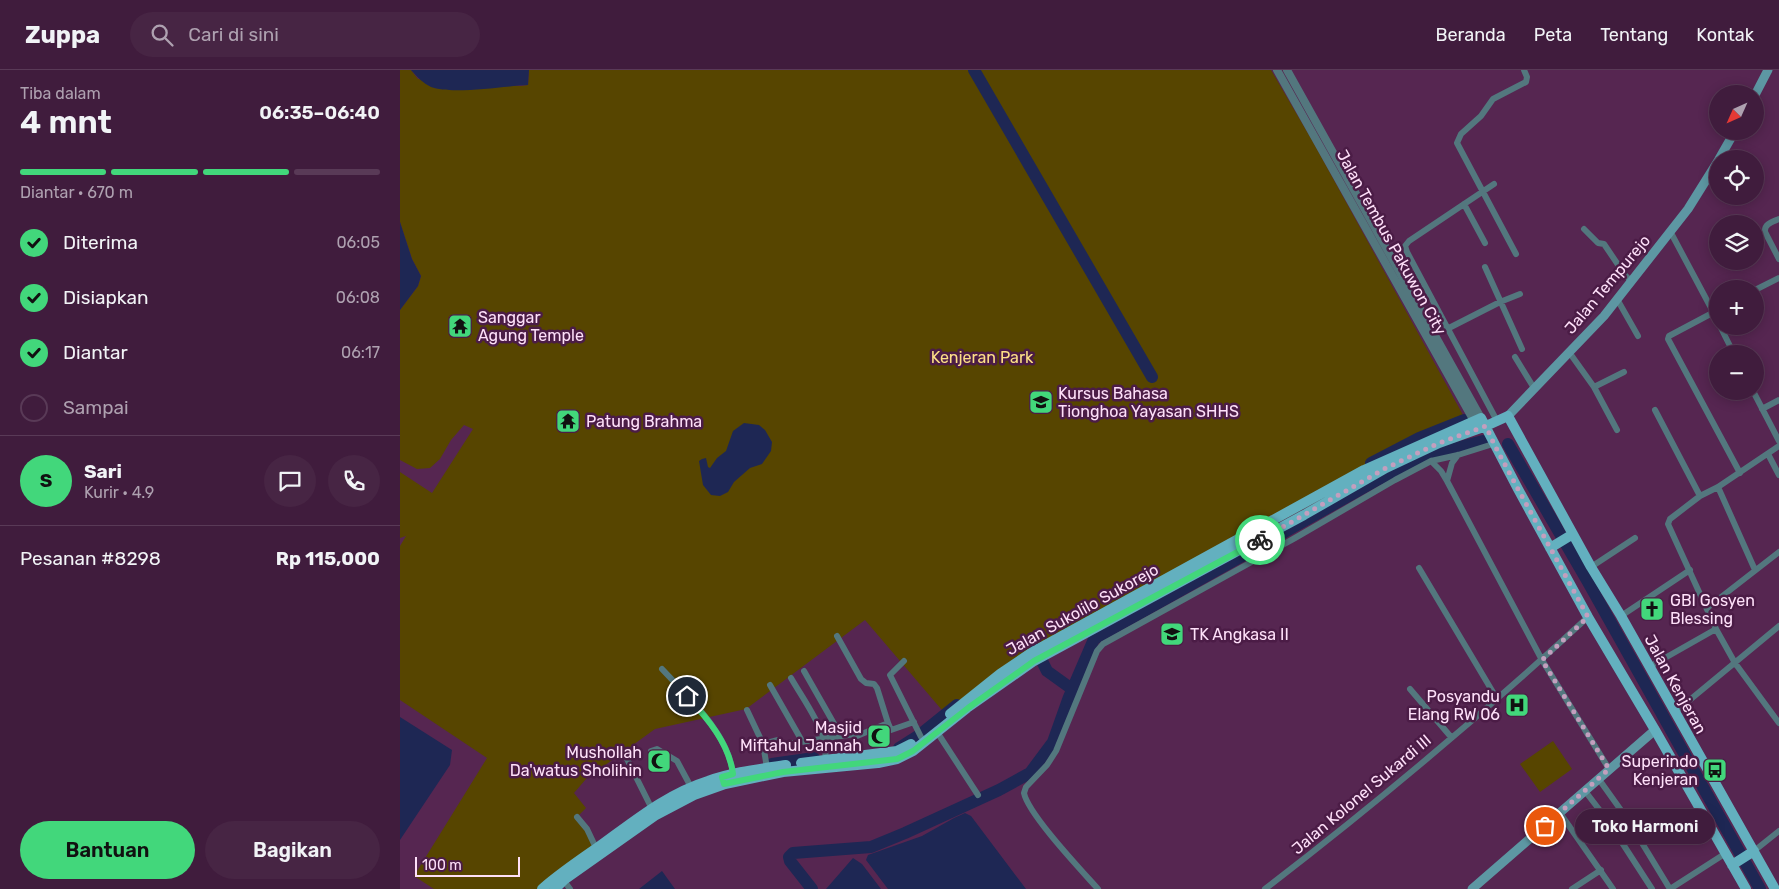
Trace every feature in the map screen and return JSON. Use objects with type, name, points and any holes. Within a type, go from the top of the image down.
[{"type":"main road","points":[[1760,85],[1768,70]]},
{"type":"main road","name":"Jalan Tempurejo","points":[[1508,416],[1604,316],[1688,209],[1709,175]]},
{"type":"main road","points":[[1508,416],[1497,421],[1480,424],[1494,444],[1588,617],[1746,889]]},
{"type":"main road","name":"Jalan Kenjeran","points":[[1508,416],[1591,567],[1775,889]]},
{"type":"main road","name":"Jalan Sukolilo Sukorejo","points":[[1059,643],[1364,470],[1480,424]]},
{"type":"main road","name":"Jalan Sukolilo Sukorejo","points":[[555,889],[596,848],[627,830],[652,808],[690,787],[729,775],[826,756],[897,751],[911,748],[920,735],[970,697],[1032,657],[1304,515],[1386,468],[1480,424]]},
{"type":"main road","points":[[1299,506],[1304,515]]},
{"type":"main road","points":[[1551,547],[1573,535]]},
{"type":"main road","name":"Jalan Sukolilo Sukorejo","points":[[767,767],[806,769],[897,759],[938,732],[1032,657]]},
{"type":"main road","points":[[1472,889],[1655,730]]},
{"type":"main road","points":[[1733,865],[1753,851]]},
{"type":"main road","name":"Jalan Sukolilo Sukorejo","points":[[542,889],[565,881]]},
{"type":"street","name":"Jalan Tembus Pakuwon City","points":[[1277,70],[1480,424]]},
{"type":"street","name":"Jalan Tembus Pakuwon City","points":[[1287,70],[1480,424]]},
{"type":"street","points":[[1516,254],[1457,143],[1458,138],[1481,116],[1494,99],[1526,82],[1527,77],[1524,70]]},
{"type":"street","points":[[1494,184],[1405,246],[1497,421]]},
{"type":"street","points":[[1464,204],[1484,243]]},
{"type":"street","points":[[1779,219],[1766,225],[1764,228],[1779,260]]},
{"type":"street","points":[[1584,229],[1598,242],[1604,244],[1631,281]]},
{"type":"street","points":[[1670,232],[1709,300]]},
{"type":"street","points":[[1484,267],[1522,349]]},
{"type":"street","points":[[1764,286],[1779,278]]},
{"type":"street","points":[[1448,329],[1500,302],[1520,294]]},
{"type":"street","points":[[1617,299],[1638,336]]},
{"type":"street","points":[[1709,314],[1668,338],[1740,473]]},
{"type":"street","points":[[1570,352],[1594,387],[1618,430]]},
{"type":"street","points":[[1515,357],[1534,388]]},
{"type":"street","points":[[1594,387],[1624,372]]},
{"type":"street","points":[[1758,400],[1779,441]]},
{"type":"street","points":[[1762,408],[1779,400]]},
{"type":"street","points":[[1655,410],[1700,496]]},
{"type":"street","points":[[1098,889],[1028,804],[1024,789],[1047,765],[1056,751],[1096,652],[1103,644],[1296,538],[1395,480],[1431,462],[1458,456],[1494,444]]},
{"type":"street","points":[[1779,446],[1718,487],[1700,496],[1670,519],[1668,524],[1716,629],[1735,664],[1779,723]]},
{"type":"street","points":[[1768,454],[1779,474]]},
{"type":"street","points":[[1447,481],[1452,463],[1458,456]]},
{"type":"street","points":[[1431,462],[1441,471],[1447,481],[1542,660],[1609,769]]},
{"type":"street","points":[[1718,487],[1756,570]]},
{"type":"street","points":[[1591,567],[1634,538]]},
{"type":"street","points":[[1708,608],[1779,552]]},
{"type":"street","points":[[1419,568],[1497,698]]},
{"type":"street","points":[[1620,616],[1690,570]]},
{"type":"street","name":"Jalan Kolonel Sukardi III","points":[[1265,889],[1348,824],[1542,660],[1588,617]]},
{"type":"street","points":[[1674,713],[1779,626]]},
{"type":"street","points":[[1649,667],[1716,629]]},
{"type":"street","points":[[837,636],[861,679],[866,683],[874,684],[877,688],[891,730],[914,722]]},
{"type":"street","points":[[904,661],[890,675],[920,735]]},
{"type":"street","points":[[662,668],[700,710],[725,746],[729,775]]},
{"type":"street","points":[[804,671],[841,736]]},
{"type":"street","points":[[791,678],[812,713],[824,738],[826,756]]},
{"type":"street","points":[[770,685],[802,741]]},
{"type":"street","points":[[1410,689],[1451,737]]},
{"type":"street","points":[[747,710],[763,744],[767,767]]},
{"type":"street","points":[[763,744],[778,740],[781,745],[855,734],[857,736],[888,723]]},
{"type":"street","points":[[938,732],[978,795]]},
{"type":"street","points":[[651,751],[657,749],[677,761],[690,787]]},
{"type":"street","points":[[626,757],[652,808]]},
{"type":"street","points":[[1598,778],[1628,820],[1670,889],[1726,853]]},
{"type":"street","points":[[1584,791],[1608,821],[1652,889]]},
{"type":"street","points":[[1560,813],[1613,889]]},
{"type":"street","points":[[577,817],[587,829],[596,848]]},
{"type":"street","points":[[1753,851],[1779,830]]},
{"type":"street","points":[[1572,889],[1601,870]]},
{"type":"green space","name":"Kenjeran Park","points":[[400,70],[411,70],[418,79],[521,86],[528,85],[529,70],[1271,70],[1313,142],[1468,424],[1420,445],[998,676],[947,716],[865,620],[746,709],[655,729],[586,779],[574,793],[586,808],[577,817],[596,848],[542,889],[434,889],[414,876],[487,758],[400,700],[400,546],[406,536],[400,538],[400,472],[432,493],[473,429],[464,425],[451,440],[440,459],[430,468],[417,469],[400,460],[400,310],[418,286],[421,276],[412,259],[400,222]]},
{"type":"green space","points":[[1553,741],[1572,769],[1540,792],[1520,764]]},
{"type":"water","points":[[411,70],[529,70],[528,85],[452,90],[431,87],[420,80]]},
{"type":"water","points":[[400,222],[412,259],[421,276],[418,286],[400,310]]},
{"type":"water","points":[[744,423],[759,425],[765,430],[772,442],[771,451],[762,464],[750,468],[734,482],[728,492],[720,496],[711,495],[703,485],[699,461],[706,458],[710,468],[717,458],[726,451],[733,431]]},
{"type":"water","points":[[400,717],[452,750],[450,765],[400,840]]},
{"type":"water","points":[[965,813],[971,816],[1026,889],[888,889],[866,860],[868,855],[922,836]]},
{"type":"water","points":[[853,858],[862,864],[881,889],[826,889]]},
{"type":"water","points":[[662,871],[675,889],[639,889]]},
{"type":"waterway","points":[[974,70],[1152,377]]},
{"type":"waterway","points":[[1371,463],[1419,438],[1464,420]]},
{"type":"waterway","points":[[812,889],[790,861],[789,857],[793,853],[871,847],[999,790],[1030,773],[1053,742],[1069,697],[1094,639],[1377,480],[1430,455],[1483,441]]},
{"type":"waterway","points":[[1508,444],[1588,582],[1760,889]]},
{"type":"waterway","points":[[1036,649],[1047,671],[1072,689]]},
{"type":"waterway","points":[[899,748],[921,734],[957,705]]},
{"type":"waterway","points":[[772,764],[814,758]]},
{"type":"way so far","points":[[1260,540],[1386,468],[1439,443],[1486,426],[1588,617],[1542,660],[1609,769],[1545,826]]},
{"type":"place","name":"Sanggar Agung Temple","points":[[460,326]]},
{"type":"place","name":"Kursus Bahasa Tionghoa Yayasan SHHS","points":[[1041,402]]},
{"type":"place","name":"Patung Brahma","points":[[568,421]]},
{"type":"place","name":"GBI Gosyen Blessing","points":[[1652,609]]},
{"type":"place","name":"TK Angkasa II","points":[[1172,634]]},
{"type":"place","name":"Posyandu Elang RW 06","points":[[1517,705]]},
{"type":"place","name":"Masjid Miftahul Jannah","points":[[879,736]]},
{"type":"place","name":"Mushollah Da'watus Sholihin","points":[[659,761]]},
{"type":"place","name":"Superindo Kenjeran","points":[[1715,770]]},
{"type":"place","name":"Toko Harmoni","points":[[1545,826]]},
{"type":"route","points":[[687,696],[700,710],[725,746],[733,774],[722,777],[724,784],[783,772],[897,759],[913,751],[954,718],[1034,661],[1260,540]]}]
